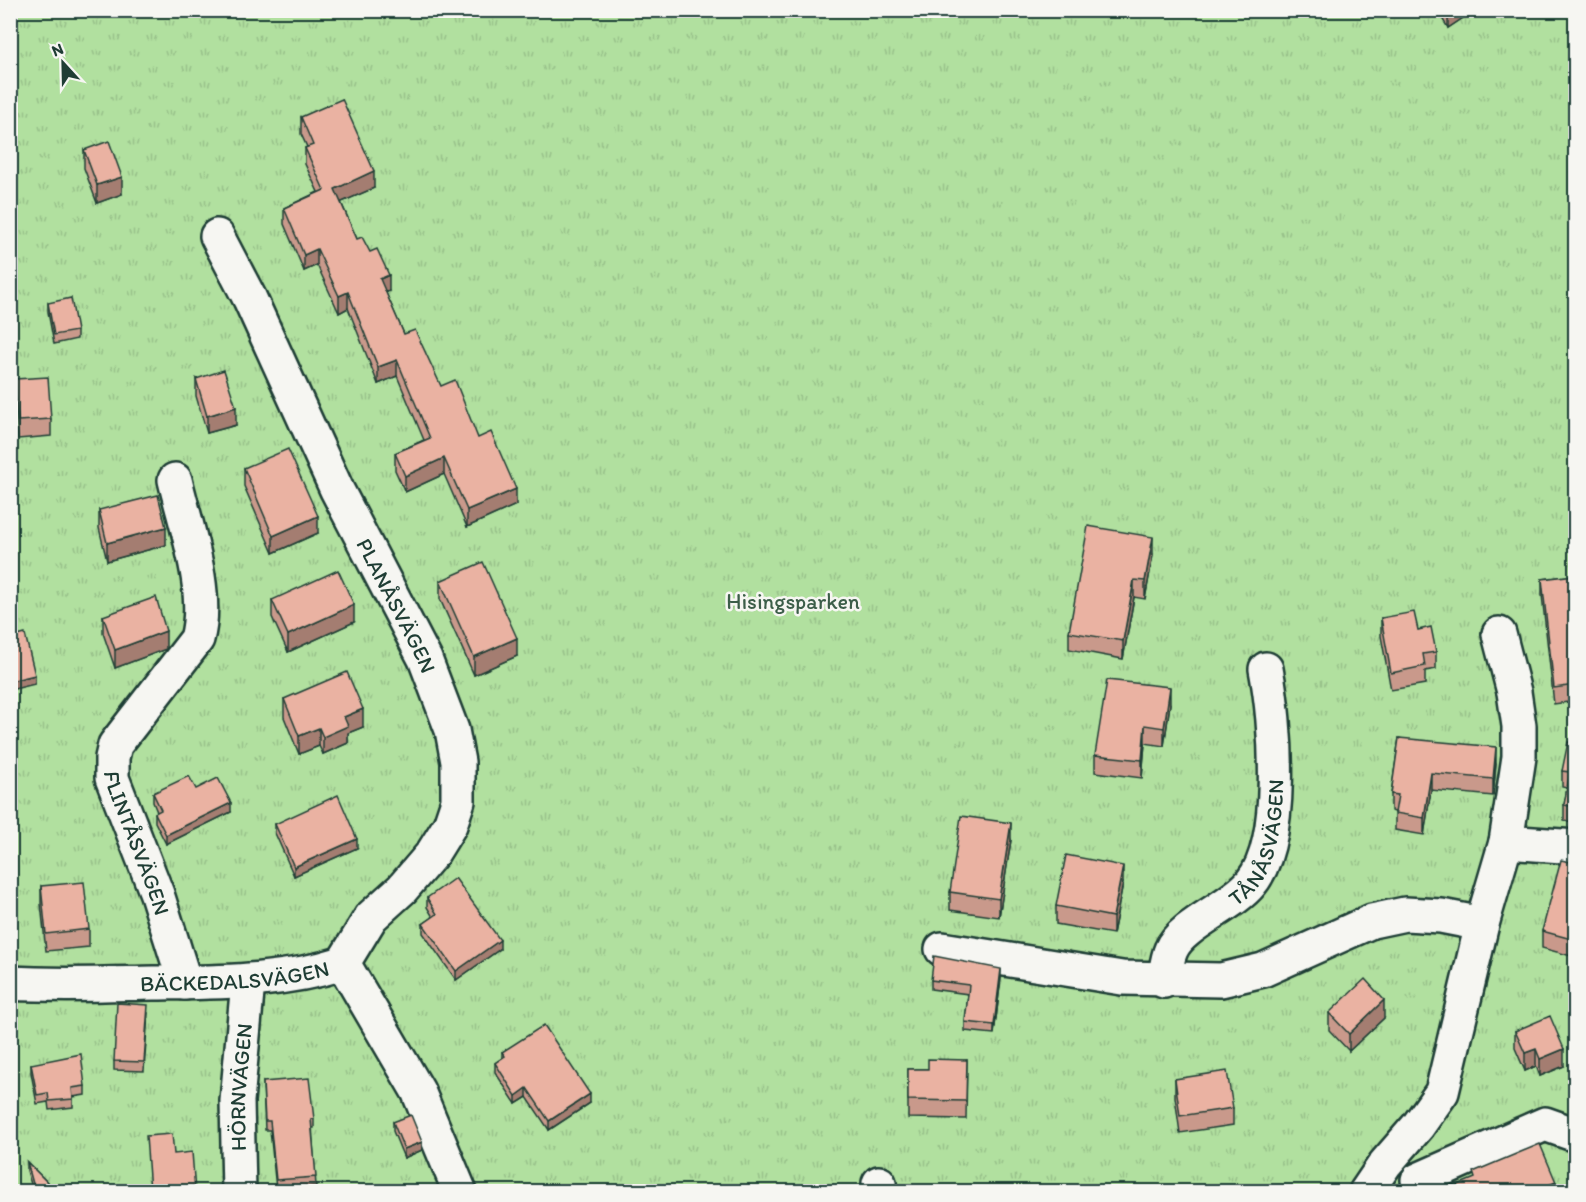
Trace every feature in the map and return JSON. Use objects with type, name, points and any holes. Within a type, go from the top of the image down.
[{"type":"street","name":"PLANÅSVÄGEN","points":[[217,236],[250,299],[295,403],[340,496],[425,659],[452,730],[458,762],[458,801],[450,825],[432,854],[402,889],[371,917],[343,963]]},
{"type":"street","name":"FLINTÅSVÄGEN","points":[[175,480],[198,580],[201,626],[197,639],[116,746],[112,758],[112,778],[157,894],[185,983]]},
{"type":"street","points":[[1366,1191],[1442,1092],[1482,924],[1506,842],[1519,757],[1519,726],[1514,692],[1499,634]]},
{"type":"street","name":"TÅNÅSVÄGEN","points":[[1164,981],[1171,948],[1188,930],[1237,898],[1252,882],[1270,842],[1275,735],[1266,669]]},
{"type":"street","points":[[1506,842],[1575,847]]},
{"type":"street","points":[[942,949],[1122,978],[1164,981],[1221,980],[1263,970],[1372,921],[1405,914],[1441,916],[1482,924]]},
{"type":"street","name":"BÄCKEDALSVÄGEN","points":[[10,983],[248,982],[304,974],[343,963],[418,1091],[460,1191]]},
{"type":"street","name":"HÖRNVÄGEN","points":[[239,1191],[237,1101],[248,982]]},
{"type":"street","points":[[1385,1164],[1420,1186],[1545,1124],[1575,1135]]},
{"type":"green space","name":"Hisingsparken","points":[[11,11],[1575,11],[1575,1191],[11,1191]]},
{"type":"building","points":[[342,99],[374,171],[335,189],[357,239],[362,237],[370,252],[377,249],[389,275],[380,279],[404,334],[415,330],[441,386],[455,380],[478,438],[491,432],[516,489],[467,510],[444,458],[405,476],[395,453],[430,438],[397,360],[378,367],[348,292],[339,296],[317,249],[304,255],[284,208],[324,190],[305,148],[313,145],[301,117]]},
{"type":"building","points":[[109,141],[122,177],[97,185],[84,150]]},
{"type":"building","points":[[71,298],[77,331],[54,335],[48,303]]},
{"type":"building","points":[[224,370],[236,407],[207,416],[196,379]]},
{"type":"building","points":[[48,377],[51,419],[18,421],[15,379]]},
{"type":"building","points":[[288,449],[318,516],[273,536],[244,468]]},
{"type":"building","points":[[158,495],[166,527],[107,543],[99,510]]},
{"type":"building","points":[[1088,526],[1153,537],[1145,581],[1134,580],[1123,641],[1069,632]]},
{"type":"building","points":[[483,562],[517,638],[474,657],[440,581]]},
{"type":"building","points":[[338,570],[354,605],[288,635],[272,600]]},
{"type":"building","points":[[1575,575],[1575,685],[1554,688],[1542,579]]},
{"type":"building","points":[[156,597],[166,631],[115,650],[103,616]]},
{"type":"building","points":[[1414,612],[1418,630],[1431,627],[1436,652],[1423,654],[1425,666],[1391,673],[1381,618]]},
{"type":"building","points":[[25,634],[35,675],[10,681],[10,638]]},
{"type":"building","points":[[347,672],[363,709],[344,717],[348,726],[323,737],[319,728],[299,736],[284,699]]},
{"type":"building","points":[[1107,680],[1170,687],[1164,728],[1145,725],[1142,760],[1095,755]]},
{"type":"building","points":[[1399,738],[1496,747],[1493,779],[1431,773],[1424,818],[1395,813],[1398,795],[1391,794]]},
{"type":"building","points":[[1568,742],[1575,743],[1575,807],[1564,805],[1570,772],[1562,771]]},
{"type":"building","points":[[189,776],[196,789],[218,778],[231,803],[166,835],[155,813],[161,810],[153,793]]},
{"type":"building","points":[[338,795],[357,839],[294,867],[275,824]]},
{"type":"building","points":[[961,816],[1011,823],[999,899],[950,892]]},
{"type":"building","points":[[1066,855],[1123,866],[1113,917],[1056,906]]},
{"type":"building","points":[[1561,860],[1575,863],[1575,940],[1542,931]]},
{"type":"building","points":[[455,878],[500,940],[456,971],[423,924],[437,914],[427,898]]},
{"type":"building","points":[[84,882],[89,929],[46,934],[41,886]]},
{"type":"building","points":[[934,956],[1001,969],[994,1025],[965,1022],[969,985],[931,980]]},
{"type":"building","points":[[1365,979],[1384,1000],[1349,1034],[1329,1013]]},
{"type":"building","points":[[117,1003],[148,1005],[144,1062],[114,1061]]},
{"type":"building","points":[[1550,1016],[1564,1049],[1540,1059],[1536,1049],[1525,1053],[1515,1031]]},
{"type":"building","points":[[544,1025],[590,1094],[549,1121],[527,1088],[516,1096],[495,1063],[505,1056],[502,1052]]},
{"type":"building","points":[[81,1054],[85,1086],[72,1088],[73,1099],[49,1101],[48,1093],[37,1095],[31,1064]]},
{"type":"building","points":[[928,1059],[967,1060],[966,1101],[908,1100],[908,1069],[928,1069]]},
{"type":"building","points":[[1227,1071],[1233,1108],[1180,1116],[1175,1079]]},
{"type":"building","points":[[309,1078],[314,1119],[311,1119],[316,1177],[276,1180],[270,1121],[265,1121],[263,1082]]},
{"type":"building","points":[[411,1115],[422,1142],[404,1149],[393,1122]]},
{"type":"building","points":[[172,1134],[174,1154],[192,1152],[195,1191],[150,1191],[146,1136]]},
{"type":"building","points":[[1540,1144],[1556,1182],[1533,1191],[1443,1191],[1475,1178],[1473,1172]]},
{"type":"building","points":[[27,1162],[56,1191],[35,1191]]}]
